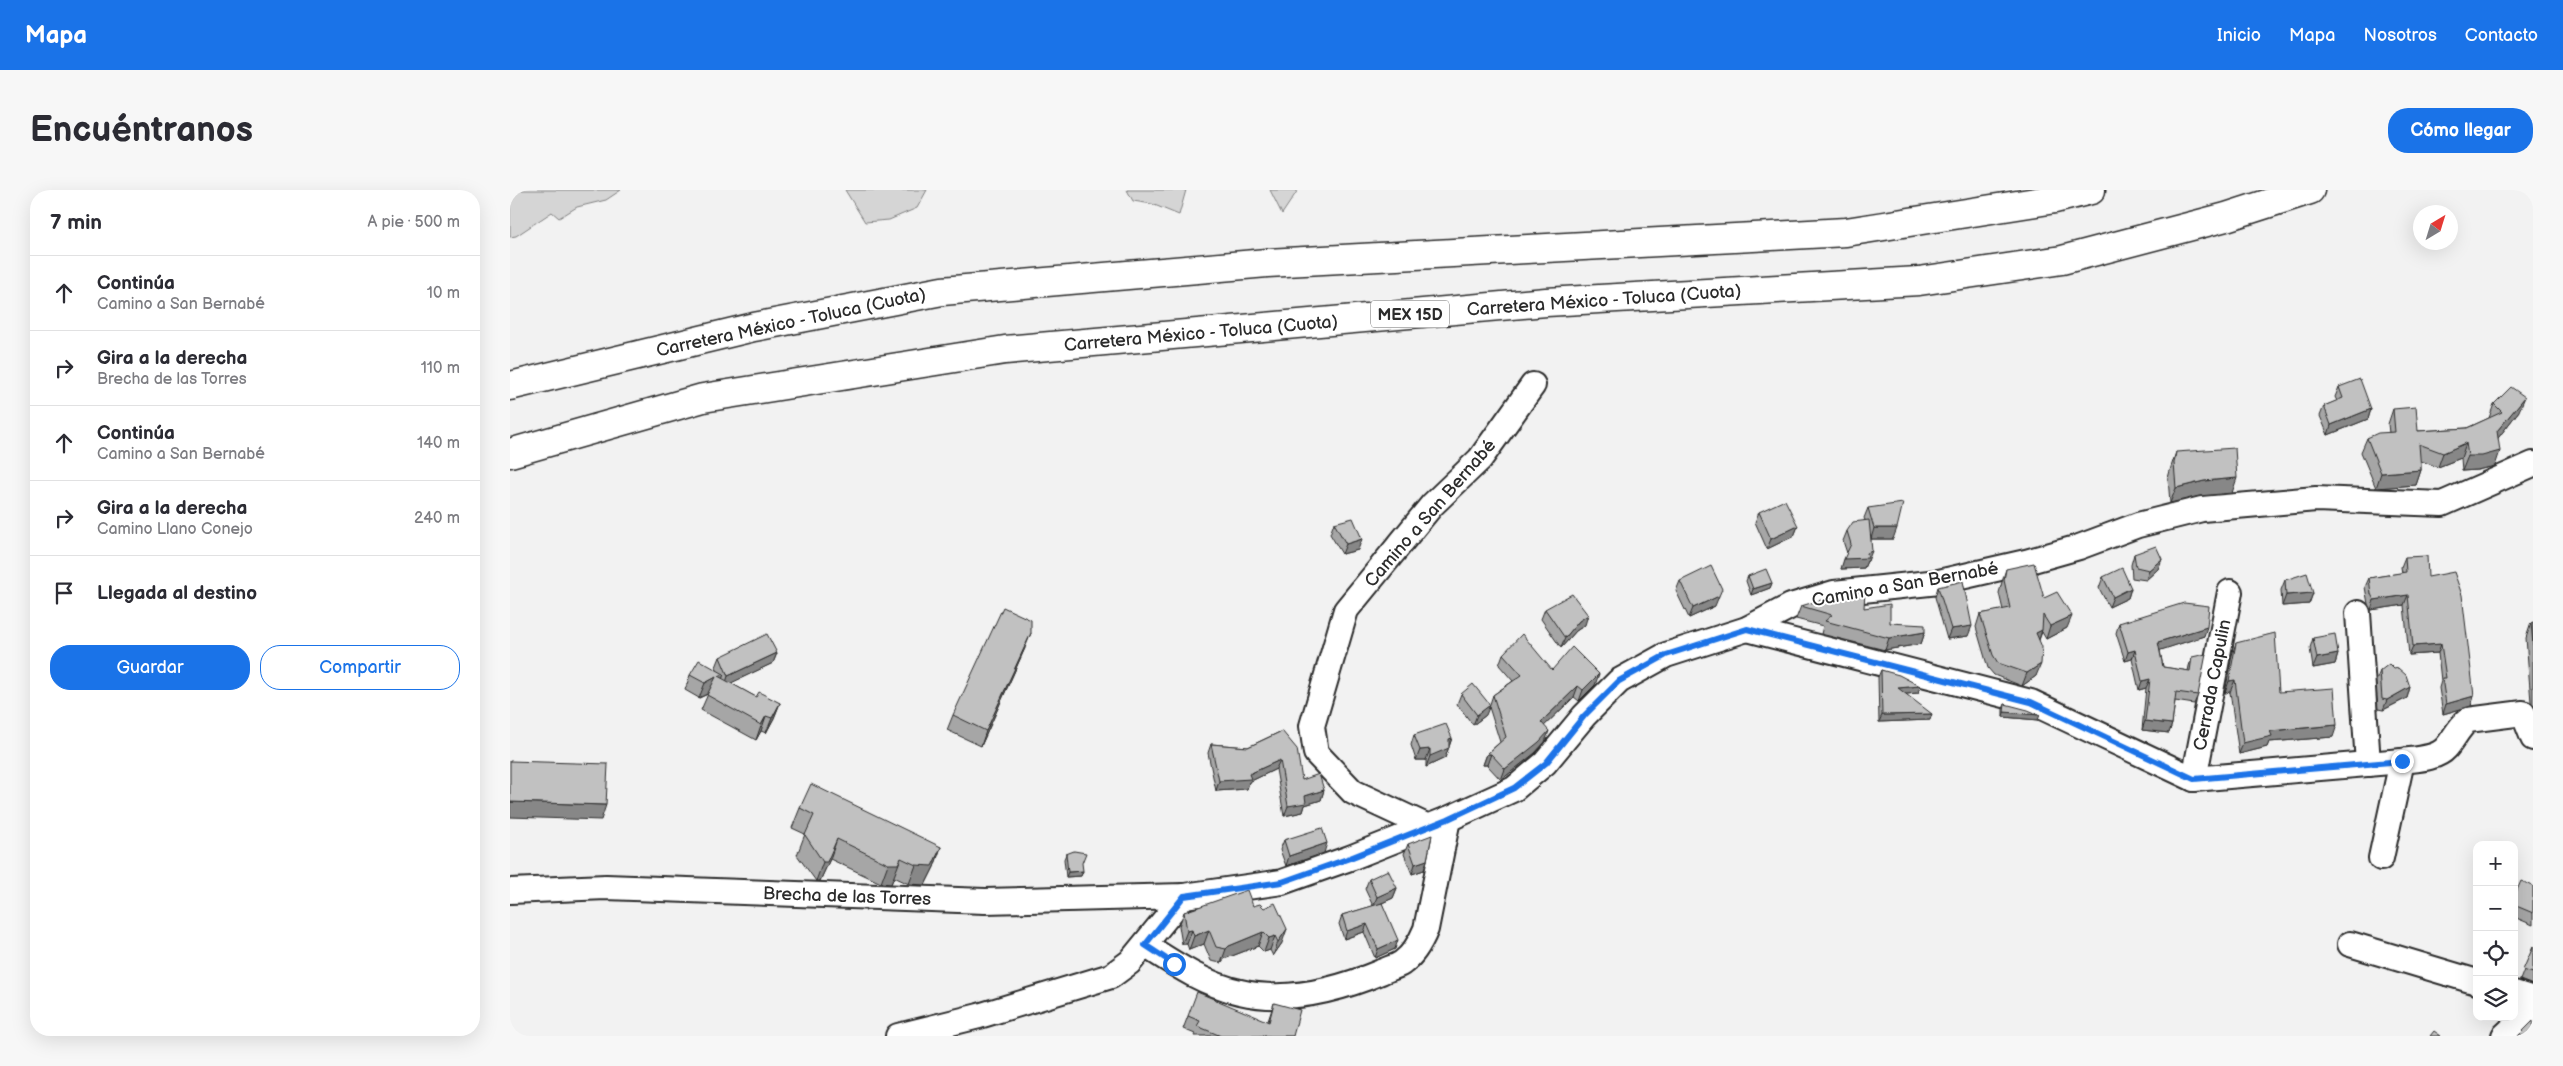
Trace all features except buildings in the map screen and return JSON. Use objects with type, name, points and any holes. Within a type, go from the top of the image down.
[{"type":"highway","name":"Carretera México - Toluca (Cuota)","points":[[510,386],[754,327],[942,291],[1267,263],[1846,232],[2055,199],[2091,190]]},
{"type":"highway","name":"Carretera México - Toluca (Cuota)","points":[[510,453],[703,398],[1005,350],[1546,302],[1919,281],[2062,260],[2226,217],[2310,190]]},
{"type":"street","name":"Camino a San Bernabé","points":[[1533,384],[1480,460],[1432,505],[1346,610],[1312,726],[1316,753],[1353,792],[1426,826],[1448,819],[1520,783],[1546,763],[1584,716],[1619,681],[1666,655],[1747,629],[1791,606],[1834,593],[1939,582],[2026,562],[2079,547],[2138,525],[2202,509],[2316,499],[2442,504],[2533,464]]},
{"type":"street","name":"Cerrada Capulin","points":[[2194,779],[2230,592]]},
{"type":"street","points":[[2358,614],[2368,764]]},
{"type":"street","points":[[1747,629],[2031,702],[2194,779],[2402,761],[2436,756],[2445,749],[2461,726],[2468,720],[2528,712],[2533,738]]},
{"type":"street","points":[[2381,858],[2402,761]]},
{"type":"street","points":[[1145,945],[1190,975],[1213,985],[1242,993],[1308,994],[1370,976],[1401,963],[1422,939],[1426,929],[1448,819]]},
{"type":"street","name":"Brecha de las Torres","points":[[510,891],[606,887],[985,901],[1184,896],[1282,882],[1350,858],[1426,826]]},
{"type":"street","points":[[898,1036],[979,1016],[1111,976],[1130,962],[1184,896]]},
{"type":"street","points":[[2350,944],[2473,981]]},
{"type":"street","points":[[2518,995],[2533,999]]},
{"type":"street","points":[[2504,1036],[2533,1010]]},
{"type":"street","points":[[950,1036],[979,1016]]},
{"type":"shaded area","points":[[510,190],[621,190],[606,200],[577,207],[559,218],[552,212],[516,236],[510,237]]},
{"type":"shaded area","points":[[845,190],[927,190],[917,208],[889,220],[865,222]]},
{"type":"shaded area","points":[[1127,190],[1186,190],[1179,215],[1152,204],[1133,201]]},
{"type":"shaded area","points":[[1270,190],[1298,190],[1282,214]]},
{"type":"route","points":[[1174,964],[1145,945],[1184,896],[1282,882],[1350,858],[1426,826],[1448,819],[1514,788],[1546,763],[1584,716],[1619,681],[1666,655],[1747,629],[2031,702],[2194,779],[2402,761]]}]
